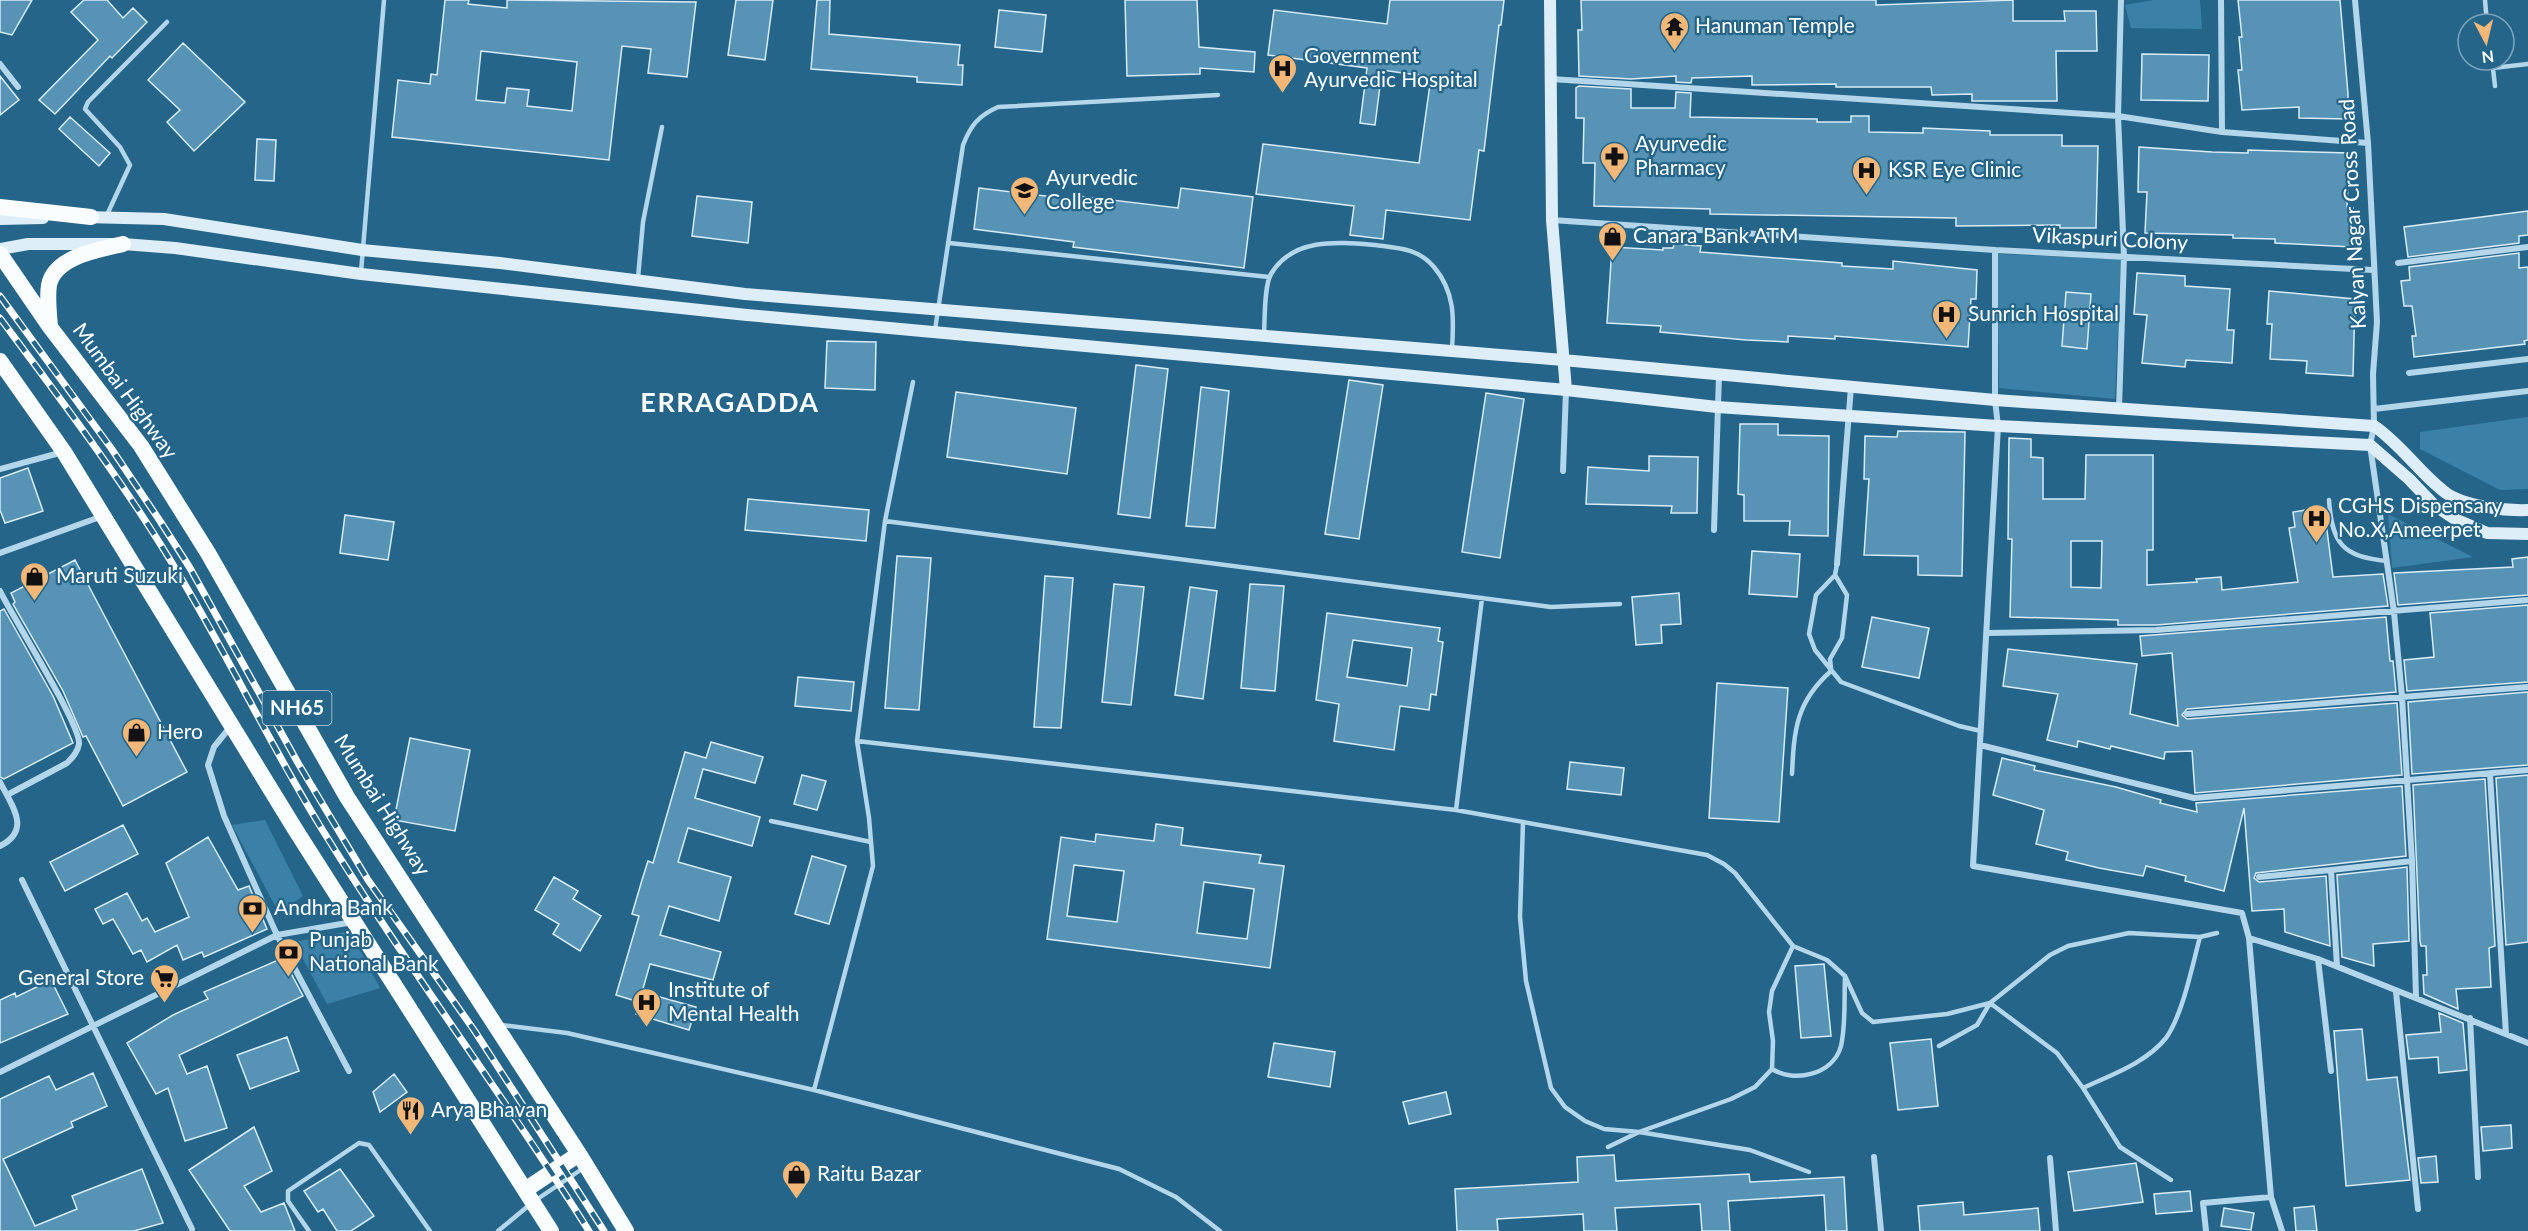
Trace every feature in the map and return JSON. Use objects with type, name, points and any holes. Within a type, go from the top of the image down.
[{"type":"highway","points":[[0,207],[99,217]]},
{"type":"highway","points":[[50,327],[49,284],[58,267],[87,253],[123,244]]},
{"type":"highway","name":"Mumbai Highway","points":[[0,254],[50,327],[147,456],[208,553],[348,797],[496,1024],[626,1231]]},
{"type":"highway","name":"NH65","points":[[0,361],[64,452],[354,922],[551,1231]]},
{"type":"highway","points":[[529,1196],[583,1160]]},
{"type":"main road","points":[[1550,0],[1552,220],[1566,390]]},
{"type":"main road","points":[[0,219],[99,217],[164,219],[362,250],[745,294],[1563,360],[1995,400],[2374,426],[2406,452],[2448,495],[2497,509],[2528,510]]},
{"type":"main road","points":[[0,249],[28,244],[123,244],[175,248],[361,274],[747,315],[1566,390],[1718,407],[1998,426],[2370,445],[2409,479],[2434,505],[2455,519],[2487,533],[2528,534]]},
{"type":"street","points":[[2119,408],[2124,256],[2118,116],[2121,0]]},
{"type":"street","points":[[2221,0],[2222,132]]},
{"type":"street","name":"Kalyan Nagar Cross Road","points":[[2355,0],[2368,143],[2377,322],[2373,374],[2374,426],[2370,445]]},
{"type":"street","points":[[0,64],[18,87]]},
{"type":"street","points":[[1550,78],[2118,116],[2222,132],[2368,143]]},
{"type":"street","name":"Vikaspuri Colony","points":[[1552,220],[1995,250],[2373,270]]},
{"type":"street","points":[[2398,263],[2528,247]]},
{"type":"street","points":[[1995,250],[1995,400],[1998,426],[1973,866],[2242,913],[2248,938],[2271,1197],[2282,1231]]},
{"type":"street","points":[[2409,373],[2528,359]]},
{"type":"street","points":[[1714,530],[1719,375]]},
{"type":"street","points":[[1837,564],[1851,387]]},
{"type":"street","points":[[1563,471],[1566,390]]},
{"type":"street","points":[[2374,409],[2528,391]]},
{"type":"street","points":[[2370,445],[2394,612],[2402,697],[2412,861],[2416,997]]},
{"type":"street","points":[[0,469],[64,452]]},
{"type":"street","points":[[0,553],[104,516]]},
{"type":"street","points":[[0,591],[64,707],[78,736],[79,744],[75,755],[67,763],[7,795]]},
{"type":"street","points":[[1987,633],[2156,630],[2528,600]]},
{"type":"street","points":[[2187,714],[2528,687]]},
{"type":"street","points":[[232,725],[214,747],[208,765],[224,816],[277,935],[349,1071]]},
{"type":"street","points":[[1980,746],[2194,798],[2528,770]]},
{"type":"street","points":[[2490,774],[2506,1034]]},
{"type":"street","points":[[0,782],[19,826],[12,840],[0,846]]},
{"type":"street","points":[[2259,877],[2412,861]]},
{"type":"street","points":[[2331,870],[2337,966]]},
{"type":"street","points":[[22,880],[192,1229]]},
{"type":"street","points":[[0,1072],[277,935],[354,922]]},
{"type":"street","points":[[2248,938],[2337,966],[2396,992],[2416,997],[2528,1043]]},
{"type":"street","points":[[2318,959],[2331,1071]]},
{"type":"street","points":[[2396,992],[2418,1209]]},
{"type":"street","points":[[2470,1018],[2478,1177]]},
{"type":"street","points":[[1874,1157],[1881,1231]]},
{"type":"street","points":[[2050,1158],[2056,1231]]},
{"type":"street","points":[[2206,1231],[2203,1203],[2271,1197]]},
{"type":"lane","points":[[361,274],[384,0]]},
{"type":"lane","points":[[99,217],[130,165],[120,147],[85,110],[88,102],[167,22]]},
{"type":"lane","points":[[2493,72],[2495,86]]},
{"type":"lane","points":[[935,331],[963,145],[970,128],[981,115],[998,106],[1218,95]]},
{"type":"lane","points":[[638,281],[643,222],[662,127]]},
{"type":"lane","points":[[1263,336],[1269,277],[1276,266],[1307,247],[1331,241],[1409,249],[1423,256],[1434,267],[1449,292],[1455,309],[1452,351]]},
{"type":"lane","points":[[949,243],[1269,277]]},
{"type":"lane","points":[[814,1090],[873,866],[857,741],[885,521],[912,382]]},
{"type":"lane","points":[[2329,500],[2330,519],[2337,539],[2346,552],[2365,559],[2387,561]]},
{"type":"lane","points":[[885,521],[1551,607],[1620,604]]},
{"type":"lane","points":[[1837,564],[1835,575],[1816,595],[1809,634],[1815,650],[1831,671],[1849,687],[1981,731]]},
{"type":"lane","points":[[1792,774],[1794,734],[1802,706],[1831,671],[1830,659],[1842,638],[1847,596],[1835,575]]},
{"type":"lane","points":[[1456,810],[1482,598]]},
{"type":"lane","points":[[857,741],[1456,810],[1707,855],[1735,873],[1792,946],[1827,960],[1845,976],[1862,1013],[1873,1022],[1947,1014],[1990,1003]]},
{"type":"lane","points":[[771,821],[871,842]]},
{"type":"lane","points":[[1523,822],[1520,917],[1526,981],[1551,1088],[1565,1107],[1585,1121],[1604,1129],[1639,1132],[1750,1150],[1809,1172]]},
{"type":"lane","points":[[1939,1046],[1977,1025],[1990,1003],[2050,955],[2068,946],[2128,933],[2200,937],[2217,933]]},
{"type":"lane","points":[[2083,1088],[2132,1065],[2166,1038],[2174,1024],[2200,937]]},
{"type":"lane","points":[[1608,1147],[1639,1132],[1731,1099],[1755,1087],[1772,1069],[1773,1041],[1769,1012],[1772,991],[1792,946]]},
{"type":"lane","points":[[1772,1069],[1783,1076],[1809,1075],[1834,1059],[1841,1048],[1845,976]]},
{"type":"lane","points":[[1990,1003],[2056,1053],[2083,1088],[2120,1148],[2171,1180]]},
{"type":"lane","points":[[496,1024],[567,1033],[814,1090],[1119,1169],[1176,1197],[1220,1231]]},
{"type":"lane","points":[[309,1231],[288,1201],[288,1191],[359,1143],[369,1145],[429,1231]]},
{"type":"lane","points":[[498,1231],[529,1196]]},
{"type":"shaded area","points":[[2153,0],[2200,0],[2202,29],[2131,28],[2125,5]]},
{"type":"shaded area","points":[[1997,254],[2121,259],[2115,399],[1999,388]]},
{"type":"shaded area","points":[[2528,417],[2528,489],[2500,490],[2420,449],[2420,432]]},
{"type":"shaded area","points":[[2388,514],[2473,557],[2392,568]]},
{"type":"shaded area","points":[[265,820],[303,896],[279,913],[232,825]]},
{"type":"shaded area","points":[[350,931],[380,988],[327,1004],[294,942]]},
{"type":"building","points":[[0,0],[32,0],[12,35],[0,32]]},
{"type":"building","points":[[84,0],[107,0],[123,18],[133,8],[147,22],[112,58],[110,56],[55,114],[39,100],[98,40],[71,12]]},
{"type":"building","points":[[445,0],[469,0],[468,4],[507,8],[507,0],[696,2],[687,77],[648,73],[651,49],[622,46],[609,160],[392,137],[398,80],[430,84],[431,74],[437,75]],"holes":[[[481,51],[577,62],[572,111],[527,106],[529,90],[507,88],[505,103],[476,100]]]},
{"type":"building","points":[[736,0],[773,0],[765,60],[728,55]]},
{"type":"building","points":[[817,0],[830,0],[829,34],[960,45],[958,65],[963,65],[962,85],[917,82],[917,77],[811,69]]},
{"type":"building","points":[[1125,0],[1197,0],[1199,47],[1255,52],[1254,72],[1200,68],[1200,74],[1127,76]]},
{"type":"building","points":[[1390,0],[1504,0],[1484,151],[1479,150],[1470,220],[1386,210],[1383,239],[1350,235],[1354,206],[1256,194],[1263,144],[1419,163],[1431,77],[1382,70],[1375,125],[1360,123],[1367,68],[1268,55],[1274,10],[1387,24]]},
{"type":"building","points":[[1581,0],[1876,0],[1876,5],[2013,0],[2013,21],[2065,21],[2064,11],[2096,11],[2097,51],[2056,51],[2057,101],[1972,101],[1972,94],[1932,95],[1931,87],[1836,87],[1836,84],[1752,85],[1752,76],[1692,78],[1691,83],[1676,82],[1676,76],[1631,79],[1579,76],[1578,30],[1582,30]]},
{"type":"building","points":[[2238,0],[2340,0],[2348,119],[2299,118],[2299,107],[2242,110],[2238,70],[2242,70],[2239,37],[2242,37]]},
{"type":"building","points":[[999,10],[1046,15],[1042,52],[995,47]]},
{"type":"building","points":[[183,43],[245,102],[194,151],[167,122],[180,110],[148,80]]},
{"type":"building","points":[[2142,54],[2209,55],[2208,101],[2141,100]]},
{"type":"building","points":[[0,76],[19,100],[0,115]]},
{"type":"building","points":[[1579,86],[1631,89],[1631,108],[1675,108],[1676,92],[1691,93],[1690,117],[1817,119],[1817,122],[1851,122],[1851,116],[1869,116],[1869,132],[1923,133],[1923,128],[1990,131],[1990,135],[2062,135],[2062,146],[2098,146],[2096,228],[2060,228],[2060,225],[1956,226],[1956,218],[1710,214],[1710,209],[1594,206],[1595,163],[1583,163],[1584,118],[1576,118],[1576,88]]},
{"type":"building","points":[[70,117],[110,153],[99,166],[59,129]]},
{"type":"building","points":[[257,139],[276,140],[274,181],[255,180]]},
{"type":"building","points":[[2139,147],[2212,152],[2248,153],[2248,150],[2349,153],[2347,208],[2353,208],[2352,247],[2275,243],[2275,239],[2233,238],[2233,235],[2145,233],[2147,192],[2138,192]]},
{"type":"building","points":[[979,188],[1079,200],[1079,196],[1178,208],[1181,188],[1253,197],[1244,268],[1073,247],[1074,242],[974,229]]},
{"type":"building","points":[[697,196],[752,202],[748,243],[692,236]]},
{"type":"building","points":[[2528,211],[2528,235],[2519,236],[2519,243],[2408,257],[2404,227]]},
{"type":"building","points":[[1674,244],[1701,246],[1700,252],[1842,263],[1842,266],[1893,269],[1893,261],[1977,270],[1976,299],[1971,299],[1968,347],[1835,336],[1835,339],[1788,336],[1788,342],[1746,340],[1660,332],[1661,326],[1607,323],[1612,247],[1663,250],[1663,248],[1673,248]]},
{"type":"building","points":[[2519,253],[2519,268],[2528,267],[2528,340],[2524,341],[2525,344],[2414,357],[2412,336],[2416,336],[2412,306],[2404,306],[2401,281],[2410,280],[2409,267]]},
{"type":"building","points":[[2137,273],[2185,276],[2185,286],[2230,289],[2227,330],[2234,330],[2232,363],[2186,360],[2185,367],[2142,363],[2147,315],[2134,314]]},
{"type":"building","points":[[2269,291],[2355,299],[2353,376],[2306,373],[2307,361],[2270,359],[2272,324],[2267,324]]},
{"type":"building","points":[[2066,292],[2091,294],[2087,349],[2062,346]]},
{"type":"building","points":[[827,341],[876,342],[875,390],[825,388]]},
{"type":"building","points":[[1136,365],[1168,369],[1150,518],[1118,514]]},
{"type":"building","points":[[1349,380],[1383,385],[1359,539],[1325,534]]},
{"type":"building","points":[[1201,387],[1229,391],[1215,528],[1186,526]]},
{"type":"building","points":[[956,392],[1076,408],[1067,474],[947,457]]},
{"type":"building","points":[[1486,393],[1524,399],[1500,558],[1462,552]]},
{"type":"building","points":[[1740,424],[1778,424],[1778,435],[1829,436],[1828,536],[1789,535],[1790,521],[1744,521],[1744,495],[1738,494]]},
{"type":"building","points":[[1898,431],[1965,432],[1962,576],[1918,575],[1918,556],[1864,555],[1869,479],[1864,479],[1865,436],[1897,437]]},
{"type":"building","points":[[2009,438],[2031,439],[2031,457],[2043,458],[2043,499],[2085,499],[2086,455],[2153,455],[2153,550],[2147,550],[2147,585],[2197,582],[2196,579],[2221,577],[2222,590],[2298,582],[2289,528],[2295,527],[2293,512],[2324,507],[2333,577],[2383,574],[2388,606],[2156,625],[2118,625],[2118,620],[2010,617],[2012,539],[2008,539]],"holes":[[[2071,541],[2102,541],[2101,588],[2071,587]]]},
{"type":"building","points":[[1649,456],[1698,457],[1697,513],[1671,513],[1672,506],[1586,504],[1588,467],[1649,471]]},
{"type":"building","points":[[28,468],[43,511],[5,523],[0,510],[0,478]]},
{"type":"building","points":[[748,499],[869,510],[866,541],[745,530]]},
{"type":"building","points":[[345,515],[394,522],[388,560],[340,553]]},
{"type":"building","points":[[1752,551],[1800,554],[1797,597],[1749,594]]},
{"type":"building","points":[[897,556],[931,558],[919,710],[885,708]]},
{"type":"building","points":[[2528,557],[2528,595],[2398,605],[2394,573],[2513,567],[2512,559]]},
{"type":"building","points":[[75,560],[187,772],[123,806],[86,736],[83,737],[63,691],[13,604],[15,602],[11,593]]},
{"type":"building","points":[[1045,576],[1073,578],[1061,728],[1034,727]]},
{"type":"building","points":[[1114,584],[1144,587],[1131,705],[1102,702]]},
{"type":"building","points":[[1250,584],[1284,586],[1275,691],[1241,688]]},
{"type":"building","points":[[1190,587],[1217,591],[1203,699],[1175,695]]},
{"type":"building","points":[[1679,593],[1681,624],[1661,625],[1662,643],[1636,645],[1632,597]]},
{"type":"building","points":[[2528,605],[2528,682],[2407,691],[2404,660],[2434,657],[2430,613]]},
{"type":"building","points":[[4,609],[53,696],[73,743],[4,779],[0,777],[0,611]]},
{"type":"building","points":[[1327,613],[1440,628],[1438,641],[1443,642],[1436,695],[1431,694],[1429,710],[1400,706],[1394,750],[1334,741],[1339,704],[1316,700]],"holes":[[[1353,640],[1412,648],[1407,686],[1347,677]]]},
{"type":"building","points":[[1872,617],[1929,628],[1919,678],[1862,667]]},
{"type":"building","points":[[2386,617],[2390,661],[2393,661],[2396,692],[2187,709],[2182,715],[2187,719],[2397,703],[2402,775],[2195,793],[2192,751],[2165,752],[2164,759],[2111,746],[2110,749],[2078,741],[2077,747],[2047,740],[2058,694],[2003,686],[2008,649],[2137,664],[2130,714],[2178,726],[2172,653],[2142,656],[2140,636]]},
{"type":"building","points":[[798,677],[854,682],[851,711],[795,706]]},
{"type":"building","points":[[1717,683],[1788,688],[1779,822],[1709,818]]},
{"type":"building","points":[[2528,692],[2528,765],[2412,774],[2408,702]]},
{"type":"building","points":[[410,738],[470,750],[455,831],[394,820]]},
{"type":"building","name":"Institute of Mental Health","points":[[711,742],[763,757],[755,783],[703,769],[695,798],[760,817],[752,846],[688,828],[678,862],[731,877],[719,921],[669,906],[660,935],[721,952],[713,980],[650,964],[642,992],[696,1007],[689,1030],[636,1014],[639,1002],[616,995],[639,916],[632,914],[648,861],[653,863],[685,752],[706,758]]},
{"type":"building","points":[[2002,758],[2035,766],[2034,770],[2116,787],[2161,800],[2160,803],[2197,812],[2196,803],[2402,786],[2406,856],[2256,873],[2254,878],[2259,882],[2326,876],[2330,946],[2285,932],[2284,909],[2252,911],[2244,808],[2224,891],[2185,881],[2186,876],[2146,866],[2143,876],[2099,868],[2066,860],[2068,852],[2036,844],[2044,810],[1993,795]]},
{"type":"building","points":[[1570,762],[1624,768],[1621,795],[1567,789]]},
{"type":"building","points":[[802,775],[826,781],[817,810],[794,804]]},
{"type":"building","points":[[2528,775],[2528,942],[2506,945],[2496,778]]},
{"type":"building","points":[[2485,779],[2495,946],[2489,948],[2491,987],[2456,989],[2458,1009],[2424,994],[2423,975],[2427,975],[2426,946],[2421,946],[2420,941],[2413,785]]},
{"type":"building","points":[[1156,824],[1183,828],[1181,845],[1261,855],[1259,863],[1284,866],[1270,968],[1047,939],[1061,837],[1095,842],[1096,834],[1154,841]],"holes":[[[1074,865],[1124,871],[1117,922],[1067,916]],[[1204,882],[1254,889],[1247,939],[1197,933]]]},
{"type":"building","points":[[123,825],[138,854],[65,891],[50,862]]},
{"type":"building","points":[[208,837],[238,890],[249,886],[267,929],[204,957],[202,952],[183,960],[177,945],[147,962],[141,950],[133,954],[113,919],[103,924],[95,909],[127,893],[142,921],[147,918],[155,932],[189,917],[166,863]]},
{"type":"building","points":[[812,856],[846,866],[829,924],[795,914]]},
{"type":"building","points":[[2407,867],[2409,941],[2373,944],[2374,966],[2342,957],[2337,875]]},
{"type":"building","points":[[554,877],[578,891],[573,899],[601,916],[580,951],[553,934],[559,924],[535,910]]},
{"type":"building","points":[[283,958],[303,996],[179,1055],[187,1074],[207,1066],[227,1128],[185,1141],[168,1088],[156,1094],[127,1043],[173,1015],[208,999],[204,992]]},
{"type":"building","points":[[1824,964],[1831,1036],[1801,1038],[1795,966]]},
{"type":"building","points":[[51,980],[68,1014],[0,1043],[0,1000],[15,993],[16,997]]},
{"type":"building","points":[[2439,1013],[2463,1023],[2467,1070],[2439,1073],[2438,1057],[2409,1059],[2406,1035],[2441,1032]]},
{"type":"building","points":[[2362,1029],[2367,1080],[2397,1077],[2410,1180],[2346,1186],[2334,1031]]},
{"type":"building","points":[[287,1037],[299,1071],[250,1089],[237,1055]]},
{"type":"building","points":[[1931,1039],[1938,1106],[1898,1110],[1890,1043]]},
{"type":"building","points":[[1274,1043],[1335,1052],[1330,1087],[1268,1077]]},
{"type":"building","points":[[93,1073],[107,1106],[71,1122],[73,1127],[3,1159],[35,1226],[77,1209],[72,1196],[142,1169],[163,1223],[134,1231],[0,1231],[0,1099],[49,1076],[56,1090]]},
{"type":"building","points":[[394,1074],[407,1092],[380,1112],[373,1092]]},
{"type":"building","points":[[1446,1092],[1451,1114],[1409,1124],[1403,1102]]},
{"type":"building","points":[[2511,1125],[2512,1148],[2483,1151],[2481,1127]]},
{"type":"building","points":[[254,1127],[272,1171],[244,1186],[261,1212],[284,1203],[295,1231],[230,1231],[189,1170]]},
{"type":"building","points":[[1614,1155],[1616,1181],[1749,1174],[1750,1182],[1844,1177],[1847,1231],[1826,1231],[1824,1195],[1728,1201],[1730,1231],[1702,1231],[1700,1204],[1615,1208],[1617,1231],[1584,1231],[1583,1214],[1497,1219],[1498,1231],[1457,1231],[1455,1189],[1578,1182],[1577,1157]]},
{"type":"building","points":[[2436,1156],[2438,1182],[2421,1183],[2418,1158]]},
{"type":"building","points":[[2136,1163],[2143,1202],[2074,1211],[2068,1172]]},
{"type":"building","points":[[340,1169],[374,1216],[351,1231],[337,1231],[323,1209],[318,1212],[304,1191]]},
{"type":"building","points":[[2190,1191],[2192,1211],[2156,1214],[2154,1194]]},
{"type":"building","points":[[1963,1202],[1964,1215],[2038,1208],[2040,1231],[1920,1231],[1918,1206]]},
{"type":"building","points":[[2314,1206],[2317,1231],[2296,1231],[2294,1208]]},
{"type":"building","points":[[2224,1208],[2254,1213],[2251,1230],[2221,1226]]},
{"type":"railway","points":[[0,296],[111,448],[160,521],[190,568],[298,763],[368,880],[474,1030],[604,1231]]},
{"type":"railway","points":[[0,318],[137,507],[196,604],[320,826],[589,1231]]},
{"type":"place","name":"Hanuman Temple","points":[[1674,52]]},
{"type":"place","name":"Government Ayurvedic Hospital","points":[[1283,94]]},
{"type":"place","name":"Ayurvedic Pharmacy","points":[[1614,182]]},
{"type":"place","name":"KSR Eye Clinic","points":[[1867,196]]},
{"type":"place","name":"Ayurvedic College","points":[[1025,216]]},
{"type":"place","name":"Canara Bank ATM","points":[[1612,262]]},
{"type":"place","name":"Sunrich Hospital","points":[[1947,340]]},
{"type":"place","name":"CGHS Dispensary No.X,Ameerpet","points":[[2317,544]]},
{"type":"place","name":"Maruti Suzuki","points":[[35,602]]},
{"type":"place","name":"Hero","points":[[136,758]]},
{"type":"place","name":"Andhra Bank","points":[[253,934]]},
{"type":"place","name":"Punjab National Bank","points":[[288,978]]},
{"type":"place","name":"General Store","points":[[165,1004]]},
{"type":"place","name":"Institute of Mental Health","points":[[647,1028]]},
{"type":"place","name":"Arya Bhavan","points":[[410,1136]]},
{"type":"place","name":"Raitu Bazar","points":[[796,1200]]},
{"type":"district","name":"ERRAGADDA","points":[[730,403]]}]
